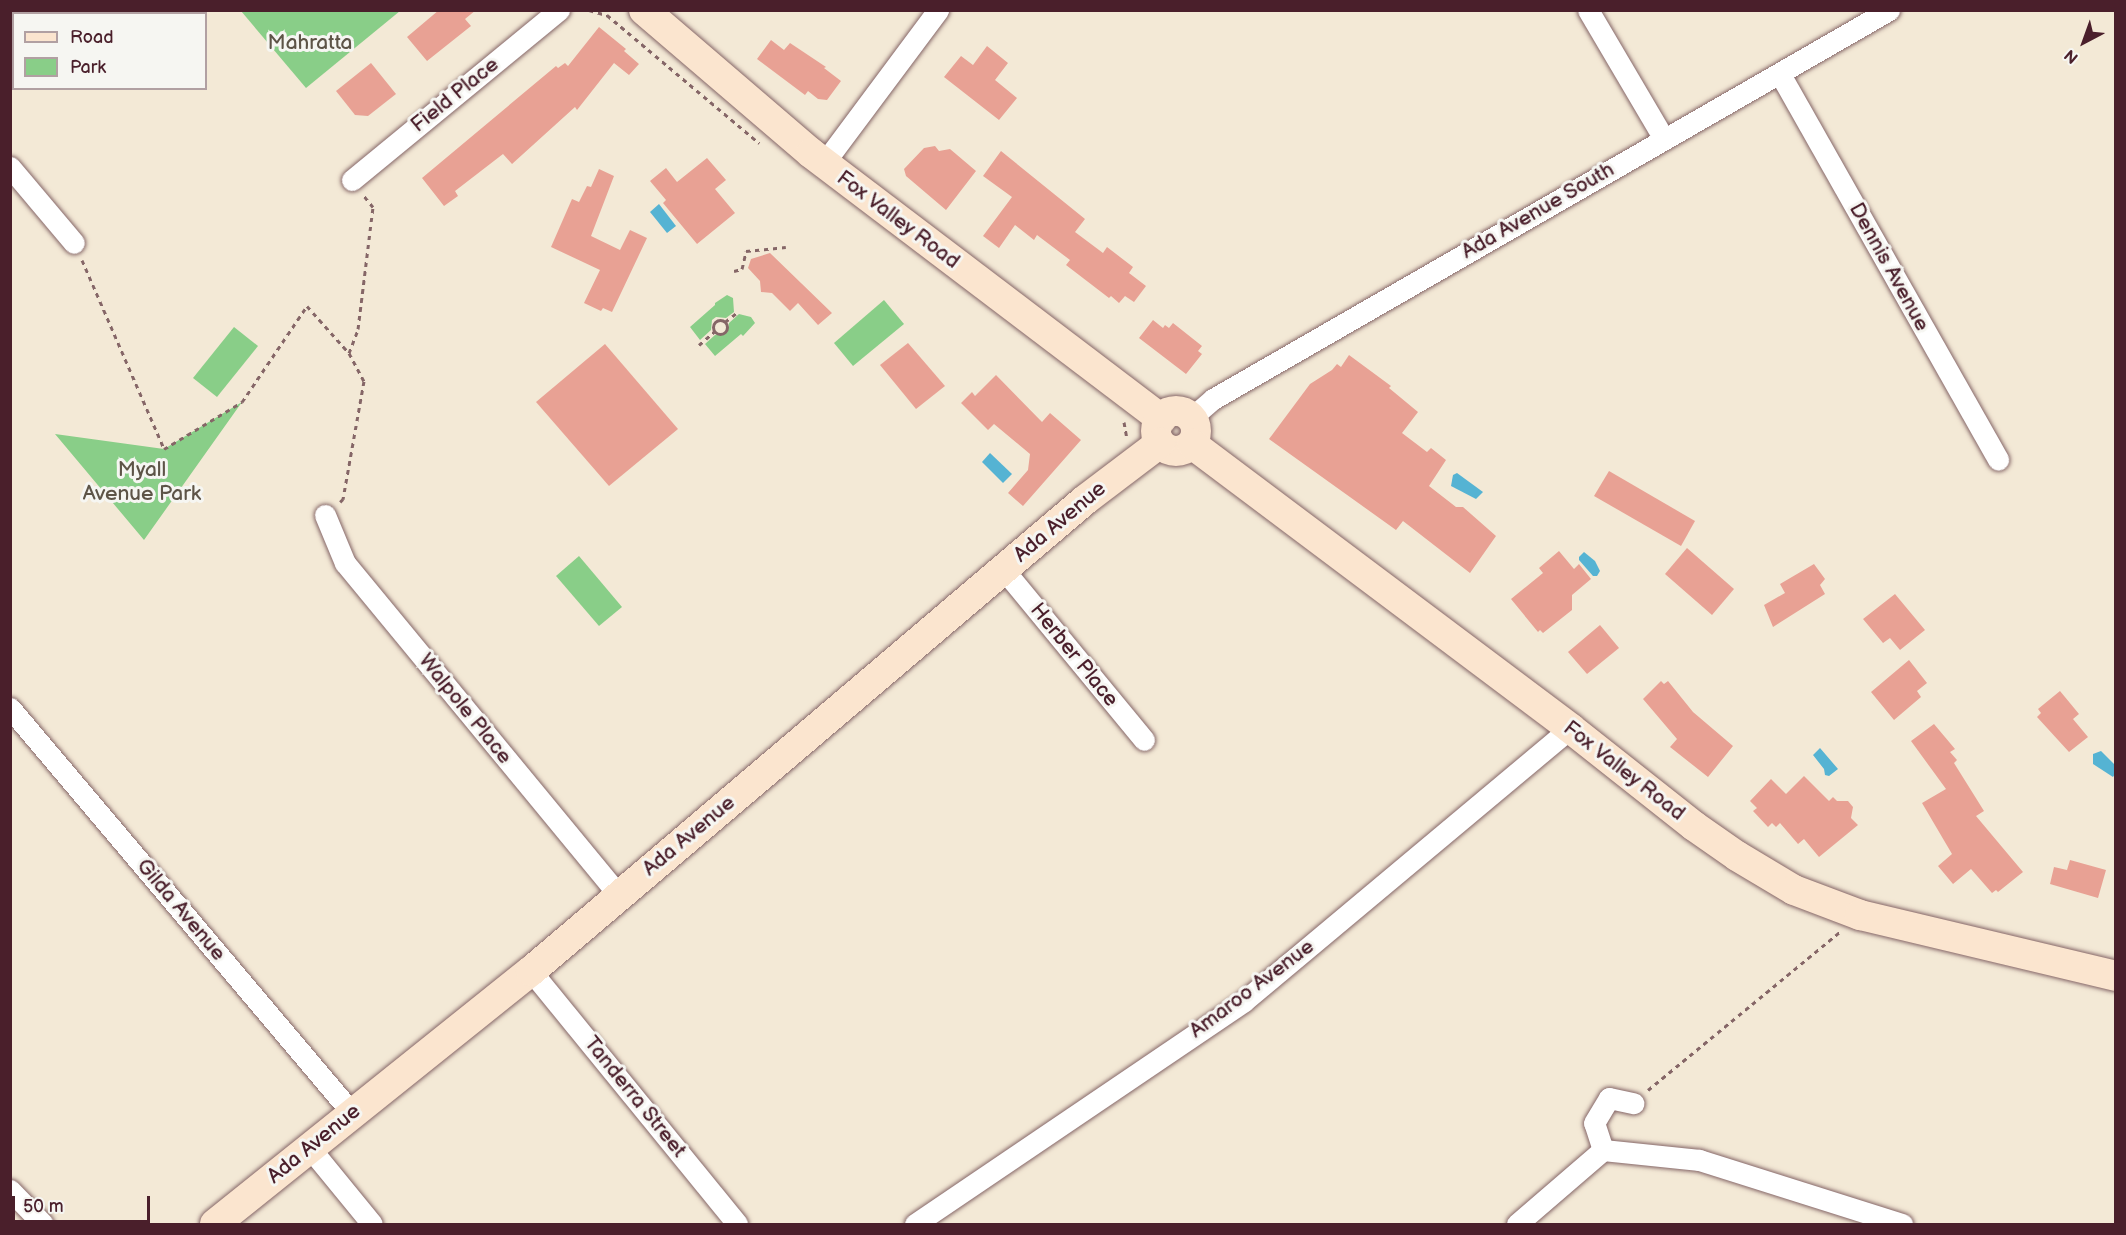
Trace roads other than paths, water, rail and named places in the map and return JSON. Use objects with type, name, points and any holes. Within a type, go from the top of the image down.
[{"type":"main road","name":"Fox Valley Road","points":[[644,10],[760,112],[1160,431],[1176,452],[1191,431],[1694,826],[1737,856],[1794,890],[1860,915],[2115,976]]},
{"type":"main road","name":"Ada Avenue","points":[[215,1224],[531,971],[1119,473],[1160,431]]},
{"type":"street","name":"Field Place","points":[[352,180],[559,10]]},
{"type":"street","points":[[824,163],[938,10]]},
{"type":"street","points":[[1588,10],[1664,139]]},
{"type":"street","name":"Ada Avenue South","points":[[1191,431],[1213,399],[1889,10]]},
{"type":"street","name":"Dennis Avenue","points":[[1780,74],[1998,460]]},
{"type":"street","points":[[10,167],[74,243]]},
{"type":"street","name":"Walpole Place","points":[[325,515],[345,563],[619,896]]},
{"type":"street","name":"Herber Place","points":[[1004,570],[1144,740]]},
{"type":"street","name":"Gilda Avenue","points":[[10,708],[352,1113]]},
{"type":"street","name":"Amaroo Avenue","points":[[915,1224],[1244,1000],[1569,728]]},
{"type":"street","name":"Tanderra Street","points":[[531,971],[737,1224]]},
{"type":"street","points":[[1603,1150],[1594,1123],[1609,1098],[1633,1103]]},
{"type":"street","points":[[309,1147],[372,1224]]},
{"type":"street","points":[[1517,1224],[1603,1150],[1699,1160],[1902,1224]]},
{"type":"street","points":[[10,1190],[43,1224]]},
{"type":"water","points":[[659,204],[676,226],[667,233],[650,212]]},
{"type":"water","points":[[990,453],[1012,474],[1003,483],[982,462]]},
{"type":"water","points":[[1457,473],[1483,492],[1476,499],[1451,486],[1453,475]]},
{"type":"water","points":[[1584,552],[1595,561],[1600,571],[1597,576],[1593,576],[1579,560]]},
{"type":"water","points":[[1820,748],[1838,769],[1829,776],[1825,775],[1824,769],[1813,755]]},
{"type":"water","points":[[2101,751],[2115,765],[2113,777],[2093,764],[2093,754]]},
{"type":"park label","name":"Mahratta","points":[[310,43]]},
{"type":"park label","name":"Myall Avenue Park","points":[[142,482]]}]
